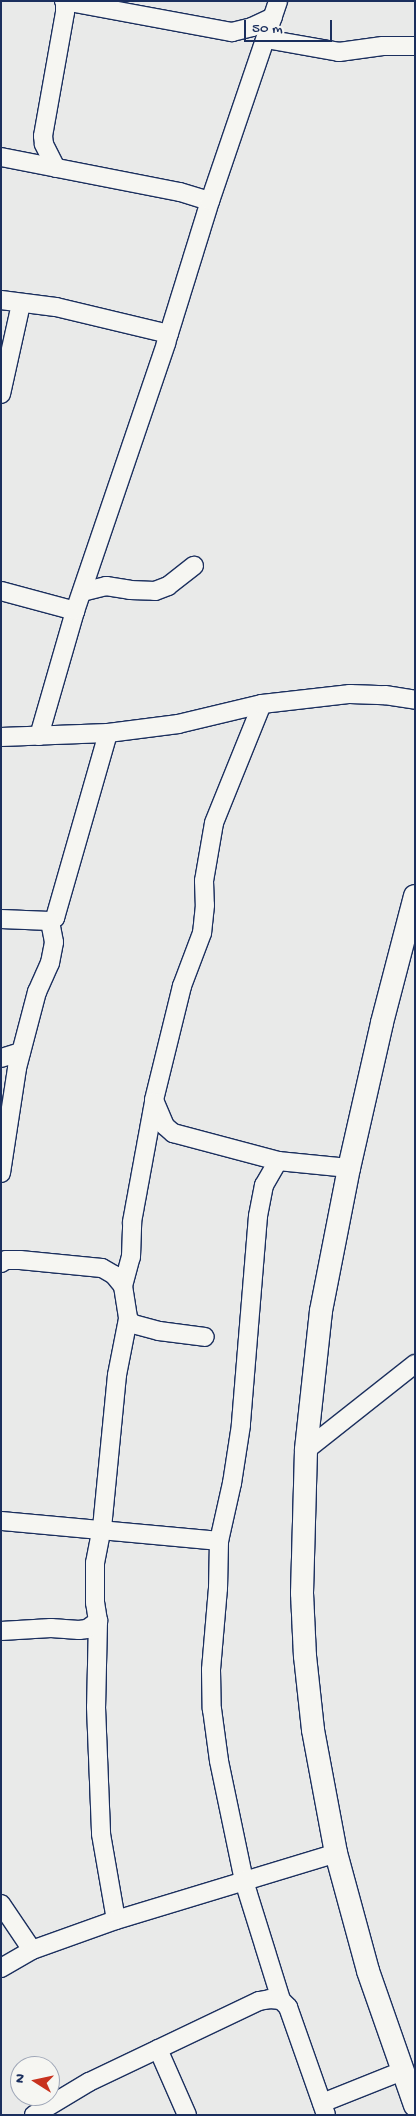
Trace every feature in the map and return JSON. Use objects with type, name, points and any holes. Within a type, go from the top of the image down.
[{"type":"main road","points":[[415,896],[382,1023],[349,1168],[321,1311],[306,1450],[302,1593],[305,1656],[314,1730],[336,1854],[368,1971],[415,2105]]},
{"type":"street","points":[[56,168],[44,144],[44,121],[65,12],[64,1],[106,4],[232,32],[252,27],[276,9]]},
{"type":"street","points":[[40,736],[75,611],[169,334],[210,201],[276,9]]},
{"type":"street","points":[[266,39],[339,52],[383,46],[415,46]]},
{"type":"street","points":[[19,161],[44,144]]},
{"type":"street","points":[[1,157],[180,192],[210,201]]},
{"type":"street","points":[[1,300],[56,307],[169,334]]},
{"type":"street","points":[[1,394],[21,304]]},
{"type":"street","points":[[82,592],[106,586],[130,590],[155,591],[168,586],[194,566]]},
{"type":"street","points":[[1,591],[75,611]]},
{"type":"street","points":[[1,737],[108,733],[178,724],[262,704],[350,694],[385,695],[415,700]]},
{"type":"street","points":[[116,1920],[101,1834],[96,1707],[98,1621],[95,1603],[95,1563],[102,1528],[117,1375],[128,1318],[123,1286],[131,1257],[132,1222],[154,1114],[154,1100],[182,986],[202,933],[205,905],[204,881],[214,823],[262,704]]},
{"type":"street","points":[[1,919],[50,921],[55,918],[65,889],[108,733]]},
{"type":"street","points":[[1,1173],[13,1061],[50,963],[54,942],[50,921]]},
{"type":"street","points":[[1,1058],[13,1061]]},
{"type":"street","points":[[154,1100],[165,1126],[173,1133],[278,1161],[349,1168]]},
{"type":"street","points":[[278,1161],[264,1185],[258,1216],[241,1425],[232,1484],[220,1541],[211,1670],[212,1709],[220,1761],[244,1881],[281,2000],[288,2007],[324,2109],[402,2071]]},
{"type":"street","points":[[1,1262],[20,1260],[102,1268],[114,1275],[123,1286]]},
{"type":"street","points":[[128,1318],[133,1324],[140,1327],[205,1337]]},
{"type":"street","points":[[306,1450],[415,1364]]},
{"type":"street","points":[[1,1521],[102,1528],[220,1541]]},
{"type":"street","points":[[1,1631],[51,1628],[79,1630],[87,1629],[98,1621]]},
{"type":"street","points":[[1,1968],[32,1950],[116,1920],[336,1854]]},
{"type":"street","points":[[1,1904],[32,1950]]},
{"type":"street","points":[[34,2115],[88,2082],[259,2001],[281,2000]]},
{"type":"street","points":[[158,2049],[186,2115]]}]
